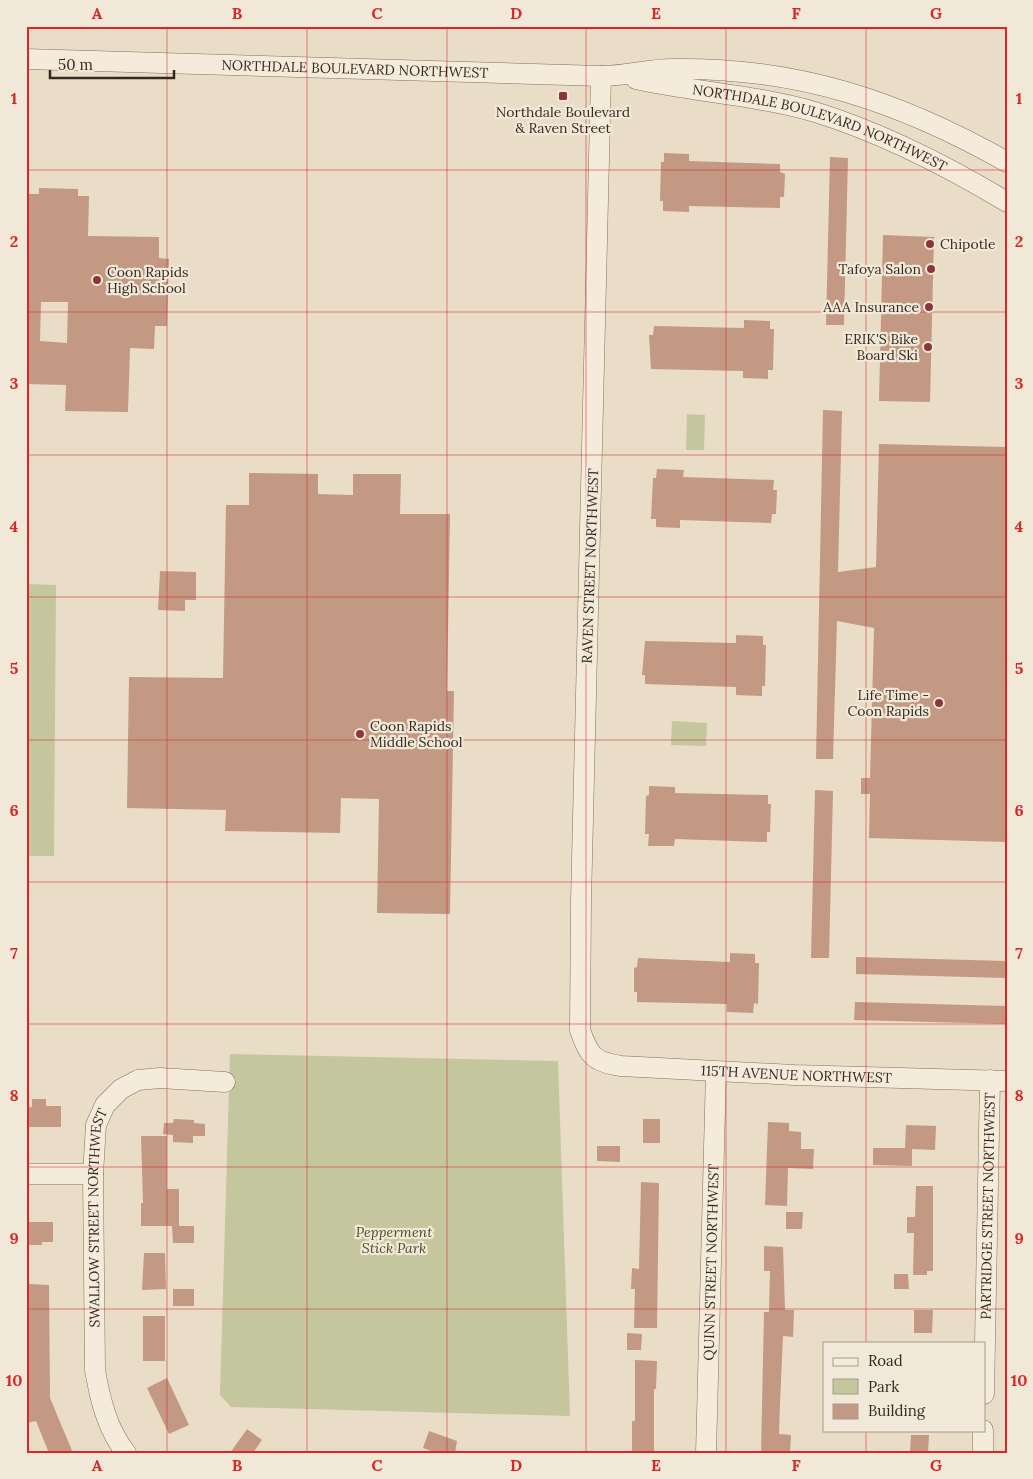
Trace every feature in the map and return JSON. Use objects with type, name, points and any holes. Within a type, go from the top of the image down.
[{"type":"street","name":"NORTHDALE BOULEVARD NORTHWEST","points":[[26,59],[601,76],[624,76],[670,69],[708,69],[788,77],[827,86],[916,115],[1007,162]]},
{"type":"street","name":"RAVEN STREET NORTHWEST","points":[[589,1054],[580,1030],[581,910],[601,76]]},
{"type":"street","name":"NORTHDALE BOULEVARD NORTHWEST","points":[[624,76],[686,90],[770,102],[815,112],[877,135],[924,156],[1007,202]]},
{"type":"street","name":"115TH AVENUE NORTHWEST","points":[[589,1054],[604,1064],[621,1066],[716,1072],[998,1080]]},
{"type":"street","name":"QUINN STREET NORTHWEST","points":[[706,1453],[716,1072]]},
{"type":"street","name":"SWALLOW STREET NORTHWEST","points":[[126,1453],[107,1419],[95,1370],[93,1174],[96,1125],[105,1104],[121,1089],[138,1080],[160,1078],[224,1082]]},
{"type":"street","name":"PARTRIDGE STREET NORTHWEST","points":[[986,1349],[998,1080]]},
{"type":"street","points":[[26,1174],[93,1174]]},
{"type":"street","points":[[983,1432],[983,1453]]},
{"type":"green space","points":[[687,414],[705,415],[704,450],[686,450]]},
{"type":"green space","points":[[26,584],[56,585],[54,856],[26,856]]},
{"type":"green space","points":[[672,721],[707,723],[706,746],[671,745]]},
{"type":"green space","name":"Pepperment Stick Park","points":[[230,1054],[558,1061],[570,1416],[231,1407],[220,1395]]},
{"type":"building","points":[[664,153],[689,154],[689,161],[780,164],[780,172],[785,174],[784,197],[780,197],[780,208],[689,206],[689,212],[663,211],[663,201],[660,201],[661,162],[664,162]]},
{"type":"building","points":[[830,157],[848,158],[844,325],[826,325]]},
{"type":"building","name":"Coon Rapids High School","points":[[39,188],[78,189],[78,196],[89,196],[88,236],[159,237],[159,258],[169,259],[167,326],[155,326],[154,349],[130,348],[128,412],[65,411],[66,385],[27,384],[26,198],[28,198],[29,194],[39,194]],"holes":[[[41,302],[68,302],[67,343],[40,341]]]},
{"type":"building","points":[[883,235],[934,237],[930,402],[879,401]]},
{"type":"building","points":[[744,320],[770,321],[770,329],[774,329],[773,370],[768,370],[768,379],[743,378],[743,371],[651,369],[649,335],[653,335],[654,326],[744,328]]},
{"type":"building","name":"Life Time - Coon Rapids","points":[[823,410],[842,411],[838,572],[876,567],[879,444],[1007,447],[1007,842],[869,838],[870,794],[861,794],[861,778],[870,778],[874,628],[837,621],[833,759],[816,759]]},
{"type":"building","points":[[657,469],[684,470],[683,477],[774,480],[773,490],[777,490],[776,514],[772,514],[771,523],[680,520],[680,528],[656,527],[656,519],[651,519],[653,478],[656,478]]},
{"type":"building","name":"Coon Rapids Middle School","points":[[249,473],[318,474],[318,494],[353,495],[353,474],[401,474],[400,514],[450,514],[447,691],[454,691],[450,914],[377,913],[379,799],[341,798],[340,833],[225,831],[226,810],[127,808],[129,677],[223,678],[226,505],[249,505]]},
{"type":"building","points":[[160,571],[196,572],[196,600],[185,600],[185,611],[158,610]]},
{"type":"building","points":[[736,635],[763,636],[763,645],[766,645],[765,686],[762,686],[762,696],[736,695],[736,687],[645,684],[645,675],[642,675],[645,641],[736,643]]},
{"type":"building","points":[[649,786],[675,787],[675,793],[768,795],[768,804],[771,804],[770,832],[767,832],[767,842],[675,839],[674,846],[648,846],[649,834],[645,834],[646,796],[649,795]]},
{"type":"building","points":[[815,790],[833,791],[829,958],[811,958]]},
{"type":"building","points":[[730,953],[755,954],[755,963],[759,963],[758,1004],[754,1003],[753,1013],[727,1012],[727,1004],[637,1002],[637,992],[634,992],[634,968],[637,967],[638,958],[730,962]]},
{"type":"building","points":[[856,957],[1007,961],[1007,978],[856,974]]},
{"type":"building","points":[[855,1002],[1007,1006],[1007,1024],[854,1020]]},
{"type":"building","points":[[32,1099],[46,1099],[46,1106],[61,1106],[61,1127],[26,1127],[26,1107],[32,1107]]},
{"type":"building","points":[[174,1119],[194,1120],[194,1123],[205,1124],[205,1136],[193,1136],[193,1143],[173,1142],[173,1135],[163,1134],[164,1123],[173,1123]]},
{"type":"building","points":[[643,1119],[660,1119],[660,1143],[643,1143]]},
{"type":"building","points":[[768,1122],[789,1123],[789,1131],[801,1132],[801,1149],[814,1149],[813,1169],[788,1168],[787,1206],[765,1205]]},
{"type":"building","points":[[906,1125],[936,1126],[935,1150],[912,1149],[912,1166],[873,1165],[873,1148],[905,1148]]},
{"type":"building","points":[[141,1136],[167,1136],[167,1189],[179,1189],[179,1226],[141,1226],[141,1203],[143,1203]]},
{"type":"building","points":[[597,1146],[620,1146],[620,1162],[597,1161]]},
{"type":"building","points":[[641,1182],[659,1183],[657,1328],[634,1328],[635,1289],[631,1289],[632,1268],[639,1269]]},
{"type":"building","points":[[916,1186],[933,1186],[933,1271],[927,1271],[927,1275],[913,1275],[914,1233],[907,1233],[907,1217],[915,1217]]},
{"type":"building","points":[[786,1212],[803,1212],[802,1229],[786,1229]]},
{"type":"building","points":[[26,1222],[53,1222],[53,1242],[42,1242],[42,1245],[26,1245]]},
{"type":"building","points":[[172,1226],[194,1226],[194,1243],[173,1243]]},
{"type":"building","points":[[764,1246],[783,1247],[785,1310],[794,1310],[793,1337],[783,1336],[779,1434],[791,1435],[790,1453],[761,1453],[764,1312],[769,1312],[770,1271],[764,1271]]},
{"type":"building","points":[[144,1253],[165,1253],[166,1289],[142,1290]]},
{"type":"building","points":[[894,1274],[908,1274],[909,1289],[894,1289]]},
{"type":"building","points":[[28,1284],[49,1285],[50,1398],[73,1453],[49,1453],[36,1421],[26,1423]]},
{"type":"building","points":[[173,1289],[194,1289],[194,1306],[173,1306]]},
{"type":"building","points":[[914,1310],[933,1310],[932,1333],[914,1333]]},
{"type":"building","points":[[143,1316],[165,1316],[165,1361],[143,1361]]},
{"type":"building","points":[[627,1333],[642,1334],[641,1350],[627,1350]]},
{"type":"building","points":[[635,1360],[657,1361],[656,1389],[654,1389],[654,1453],[632,1452],[632,1421],[635,1421]]},
{"type":"building","points":[[167,1378],[189,1425],[169,1434],[147,1388]]},
{"type":"building","points":[[247,1429],[262,1440],[253,1453],[230,1453]]},
{"type":"building","points":[[429,1431],[457,1441],[455,1453],[436,1453],[423,1448]]},
{"type":"building","points":[[911,1435],[929,1435],[928,1453],[910,1453]]},
{"type":"place","name":"Northdale Boulevard & Raven Street","points":[[563,96]]},
{"type":"place","name":"Chipotle","points":[[930,244]]},
{"type":"place","name":"Tafoya Salon","points":[[931,269]]},
{"type":"place","name":"Coon Rapids High School","points":[[97,280]]},
{"type":"place","name":"AAA Insurance","points":[[929,307]]},
{"type":"place","name":"ERIK'S Bike Board Ski","points":[[928,347]]},
{"type":"place","name":"Life Time - Coon Rapids","points":[[939,703]]},
{"type":"place","name":"Coon Rapids Middle School","points":[[360,734]]}]
